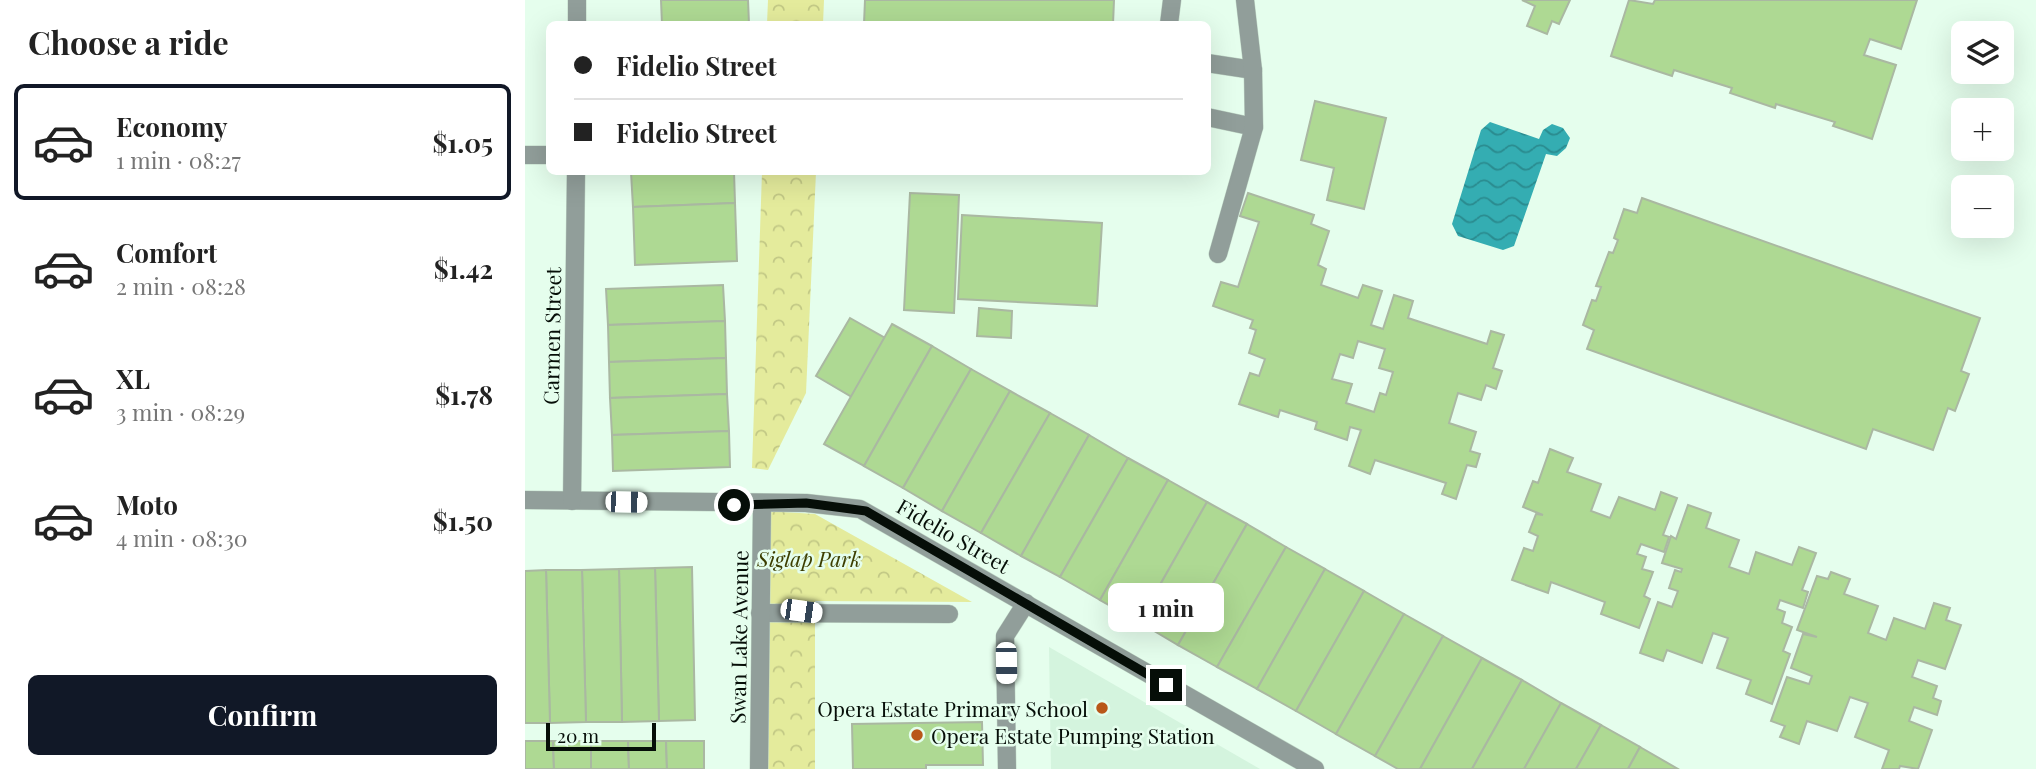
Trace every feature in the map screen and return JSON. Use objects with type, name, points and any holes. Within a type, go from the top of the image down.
[{"type":"street","points":[[577,0],[577,21]]},
{"type":"street","points":[[1169,21],[1171,0]]},
{"type":"street","points":[[1218,254],[1254,127],[1253,70],[1245,0]]},
{"type":"street","points":[[1211,64],[1253,70]]},
{"type":"street","points":[[1211,118],[1254,127]]},
{"type":"street","points":[[525,155],[546,155]]},
{"type":"street","name":"Carmen Street","points":[[572,501],[576,175]]},
{"type":"street","name":"Fidelio Street","points":[[525,500],[762,505],[806,503],[866,511],[1315,769]]},
{"type":"street","name":"Swan Lake Avenue","points":[[759,769],[762,505]]},
{"type":"street","points":[[1007,769],[1006,636],[1026,603]]},
{"type":"street","points":[[760,613],[949,614]]},
{"type":"shaded area","name":"Opera Estate Primary School","points":[[1049,647],[1260,769],[1051,769]]},
{"type":"green space","points":[[768,0],[824,0],[823,21],[767,21]]},
{"type":"green space","points":[[762,175],[816,175],[806,393],[768,470],[752,468]]},
{"type":"green space","name":"Siglap Park","points":[[768,511],[815,514],[972,602],[815,601],[815,769],[765,769]]},
{"type":"water","points":[[1490,122],[1539,139],[1543,130],[1552,124],[1563,128],[1570,138],[1566,148],[1557,156],[1546,154],[1514,246],[1503,250],[1458,236],[1452,224],[1481,130]]},
{"type":"building","points":[[661,0],[748,0],[749,21],[662,21]]},
{"type":"building","points":[[865,0],[1114,0],[1113,21],[864,21]]},
{"type":"building","points":[[1522,0],[1570,0],[1559,24],[1552,21],[1547,34],[1527,26],[1535,6]]},
{"type":"building","points":[[1629,0],[1653,4],[1655,0],[1917,0],[1901,49],[1870,39],[1864,55],[1896,65],[1872,139],[1833,126],[1835,122],[1776,104],[1775,108],[1730,93],[1732,88],[1674,70],[1672,76],[1611,56]]},
{"type":"building","points":[[1315,101],[1386,118],[1364,209],[1327,200],[1334,168],[1301,160]]},
{"type":"building","points":[[631,175],[734,175],[735,203],[633,207]]},
{"type":"building","points":[[910,193],[959,195],[954,313],[904,310]]},
{"type":"building","points":[[1248,193],[1314,215],[1311,224],[1329,231],[1318,265],[1326,269],[1321,285],[1358,298],[1363,285],[1382,291],[1371,325],[1383,329],[1394,295],[1413,301],[1408,318],[1487,344],[1491,331],[1504,335],[1493,368],[1502,371],[1496,389],[1486,385],[1481,400],[1458,393],[1449,423],[1476,432],[1470,451],[1480,454],[1476,467],[1467,465],[1456,499],[1442,494],[1446,483],[1375,460],[1370,474],[1349,466],[1361,430],[1350,427],[1347,440],[1315,429],[1317,422],[1280,410],[1278,417],[1239,404],[1250,373],[1259,376],[1265,359],[1249,353],[1256,330],[1250,328],[1253,320],[1213,306],[1221,282],[1238,287],[1259,222],[1240,216]],"holes":[[[1358,341],[1385,349],[1379,368],[1393,372],[1386,395],[1380,393],[1374,412],[1346,403],[1352,384],[1332,379],[1340,354],[1353,358]]]},
{"type":"building","points":[[1642,198],[1980,318],[1961,371],[1969,374],[1955,411],[1948,408],[1933,450],[1873,429],[1866,449],[1587,349],[1594,330],[1583,325],[1592,300],[1596,301],[1601,287],[1596,286],[1609,252],[1613,253],[1618,240],[1614,238],[1624,209],[1637,213]]},
{"type":"building","points":[[735,203],[737,261],[635,265],[633,207]]},
{"type":"building","points":[[962,215],[1102,223],[1097,306],[958,299]]},
{"type":"building","points":[[723,285],[725,321],[608,325],[606,289]]},
{"type":"building","points":[[979,308],[1012,311],[1011,338],[977,336]]},
{"type":"building","points":[[850,318],[885,338],[852,397],[816,376]]},
{"type":"building","points":[[725,321],[726,358],[609,362],[608,325]]},
{"type":"building","points":[[892,324],[932,346],[864,466],[824,444]]},
{"type":"building","points":[[932,346],[971,369],[903,488],[864,466]]},
{"type":"building","points":[[726,358],[727,394],[610,398],[609,362]]},
{"type":"building","points":[[971,369],[1010,391],[942,511],[903,488]]},
{"type":"building","points":[[1010,391],[1050,413],[981,533],[942,511]]},
{"type":"building","points":[[727,394],[729,431],[612,435],[610,398]]},
{"type":"building","points":[[1050,413],[1089,435],[1021,556],[981,533]]},
{"type":"building","points":[[729,431],[730,467],[613,471],[612,435]]},
{"type":"building","points":[[1089,435],[1128,458],[1060,577],[1021,556]]},
{"type":"building","points":[[1550,449],[1573,458],[1567,472],[1601,484],[1591,511],[1610,518],[1619,497],[1655,510],[1661,492],[1677,498],[1663,535],[1669,537],[1664,552],[1641,544],[1637,554],[1646,557],[1642,569],[1653,572],[1644,596],[1650,599],[1639,628],[1601,614],[1605,602],[1551,582],[1548,593],[1512,580],[1524,548],[1533,551],[1538,536],[1529,532],[1536,514],[1543,515],[1523,507],[1533,481],[1538,483]]},
{"type":"building","points":[[1128,458],[1168,480],[1100,600],[1060,577]]},
{"type":"building","points":[[1168,480],[1207,502],[1139,622],[1100,600]]},
{"type":"building","points":[[1207,502],[1247,524],[1178,645],[1139,622]]},
{"type":"building","points":[[1688,505],[1711,513],[1706,528],[1739,540],[1729,567],[1749,574],[1756,552],[1792,565],[1799,547],[1816,553],[1802,590],[1808,592],[1803,608],[1780,600],[1777,609],[1785,612],[1782,623],[1792,627],[1783,651],[1790,654],[1772,704],[1746,694],[1751,680],[1717,668],[1728,638],[1713,633],[1702,663],[1667,650],[1663,661],[1640,653],[1658,602],[1672,607],[1678,591],[1669,588],[1675,570],[1681,572],[1682,569],[1662,563],[1671,536],[1676,539]]},
{"type":"building","points":[[1247,524],[1286,547],[1217,667],[1178,645]]},
{"type":"building","points":[[1286,547],[1325,569],[1257,689],[1217,667]]},
{"type":"building","points":[[692,567],[695,720],[659,721],[655,568]]},
{"type":"building","points":[[655,568],[659,721],[622,722],[619,569]]},
{"type":"building","points":[[619,569],[622,722],[586,722],[582,570]]},
{"type":"building","points":[[1325,569],[1364,591],[1296,711],[1257,689]]},
{"type":"building","points":[[546,570],[582,570],[586,722],[550,723]]},
{"type":"building","points":[[546,570],[550,723],[525,723],[525,571]]},
{"type":"building","points":[[1831,572],[1850,579],[1844,594],[1878,606],[1868,633],[1886,640],[1894,618],[1925,629],[1934,603],[1950,608],[1946,620],[1961,625],[1945,669],[1918,660],[1912,677],[1937,686],[1933,698],[1941,701],[1937,715],[1914,707],[1909,721],[1932,730],[1918,769],[1900,766],[1899,769],[1882,769],[1889,750],[1855,737],[1868,703],[1850,697],[1837,731],[1807,721],[1799,744],[1780,737],[1785,726],[1771,721],[1787,677],[1809,684],[1812,676],[1791,668],[1803,634],[1817,637],[1797,630],[1817,576],[1828,579]]},
{"type":"building","points":[[1364,591],[1404,614],[1336,734],[1296,711]]},
{"type":"building","points":[[1404,614],[1443,636],[1375,756],[1336,734]]},
{"type":"building","points":[[1443,636],[1482,658],[1420,769],[1398,769],[1375,756]]},
{"type":"building","points":[[1482,658],[1522,680],[1472,769],[1420,769]]},
{"type":"building","points":[[1522,680],[1561,703],[1524,769],[1472,769]]},
{"type":"building","points":[[1561,703],[1601,725],[1576,769],[1524,769]]},
{"type":"building","name":"Opera Estate Pumping Station","points":[[982,722],[983,765],[926,765],[926,769],[853,769],[852,724]]},
{"type":"building","points":[[1601,725],[1640,747],[1628,769],[1576,769]]},
{"type":"building","points":[[525,741],[553,741],[554,769],[525,769]]},
{"type":"building","points":[[553,741],[591,741],[591,769],[554,769]]},
{"type":"building","points":[[591,741],[628,741],[629,769],[591,769]]},
{"type":"building","points":[[628,741],[666,741],[667,769],[629,769]]},
{"type":"building","points":[[666,741],[704,741],[704,769],[667,769]]},
{"type":"building","points":[[1640,747],[1678,769],[1628,769]]},
{"type":"place","name":"Opera Estate Primary School","points":[[1102,708]]},
{"type":"place","name":"Opera Estate Pumping Station","points":[[917,735]]},
{"type":"route","points":[[734,505],[806,503],[866,511],[1166,685]]}]
